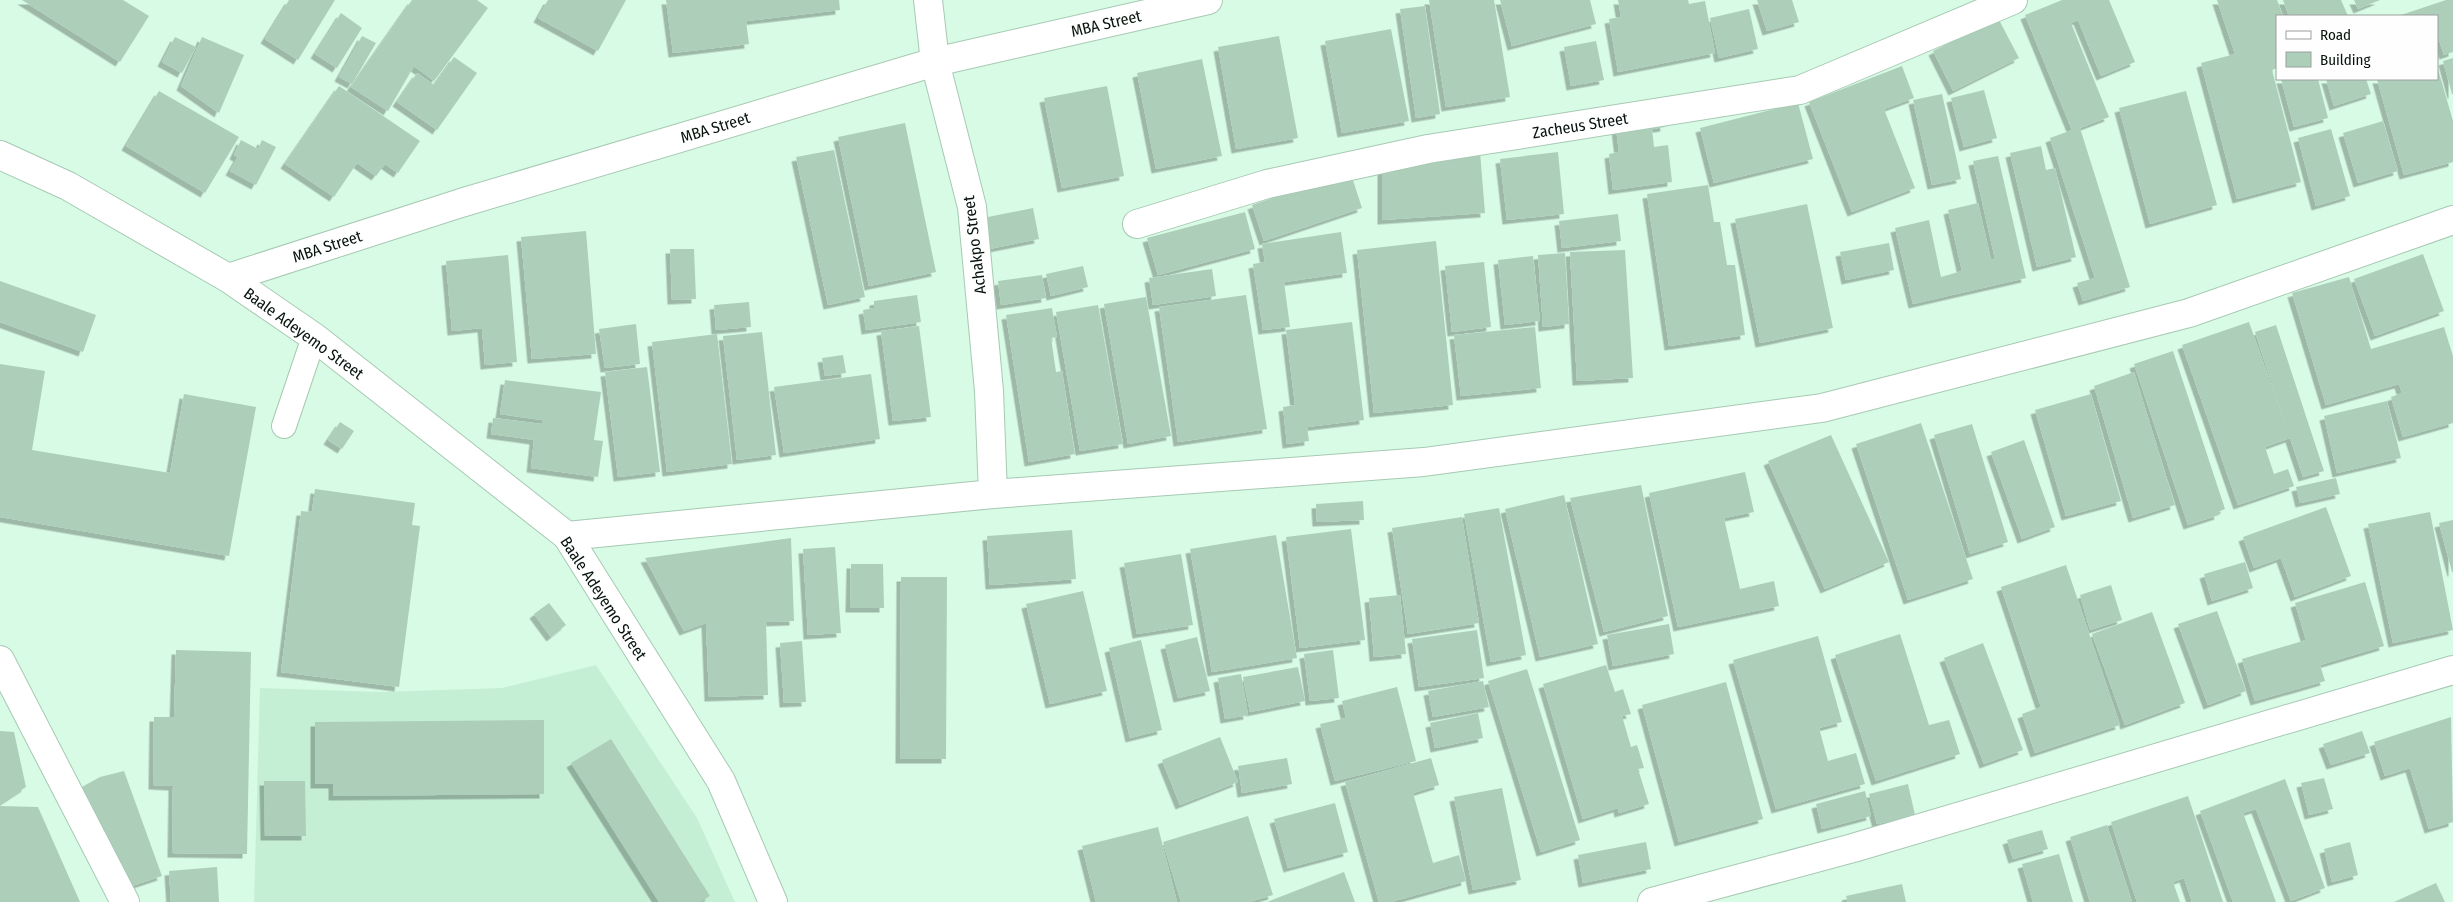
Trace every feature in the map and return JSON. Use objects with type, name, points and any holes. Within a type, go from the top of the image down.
[{"type":"street","name":"Achakpo Street","points":[[928,0],[934,62],[972,207],[989,391],[993,494]]},
{"type":"street","name":"MBA Street","points":[[228,278],[461,203],[934,62],[1208,0]]},
{"type":"street","name":"Zacheus Street","points":[[1137,224],[1267,184],[1428,149],[1800,90],[2013,0]]},
{"type":"street","name":"Baale Adeyemo Street","points":[[0,155],[68,186],[228,278],[314,337],[567,536],[721,781],[773,902]]},
{"type":"street","points":[[567,536],[993,494],[1424,462],[1822,408],[2189,314],[2453,220]]},
{"type":"street","points":[[0,660],[125,902]]},
{"type":"street","points":[[1652,902],[1853,848],[2453,670]]},
{"type":"lane","points":[[284,426],[314,337]]},
{"type":"shaded area","points":[[596,665],[697,818],[735,902],[254,902],[260,688],[381,692],[502,688]]},
{"type":"building","points":[[22,0],[123,0],[149,16],[120,62]]},
{"type":"building","points":[[289,0],[335,0],[298,60],[265,39]]},
{"type":"building","points":[[412,0],[477,0],[488,8],[434,81],[414,66],[388,111],[351,87]]},
{"type":"building","points":[[548,0],[626,0],[598,51],[538,18]]},
{"type":"building","points":[[666,0],[839,0],[840,10],[746,21],[749,44],[673,53]]},
{"type":"building","points":[[1429,0],[1494,0],[1510,97],[1446,107]]},
{"type":"building","points":[[1500,0],[1590,0],[1596,24],[1512,46]]},
{"type":"building","points":[[1618,0],[1688,0],[1689,4],[1705,1],[1715,53],[1618,72],[1609,19],[1621,17]]},
{"type":"building","points":[[1757,0],[1792,0],[1799,22],[1767,31]]},
{"type":"building","points":[[2062,0],[2109,0],[2135,62],[2101,76],[2078,20],[2071,23],[2109,117],[2080,128],[2130,287],[2083,301],[2077,283],[2095,278],[2050,138],[2072,130],[2025,15]]},
{"type":"building","points":[[2217,0],[2277,0],[2283,15],[2276,15],[2276,68],[2272,70],[2301,182],[2237,199],[2201,63],[2235,54]]},
{"type":"building","points":[[2283,0],[2341,0],[2348,15],[2289,15]]},
{"type":"building","points":[[2354,0],[2380,0],[2358,9]]},
{"type":"building","points":[[2446,0],[2453,0],[2453,52],[2444,55],[2438,37],[2438,15],[2401,15]]},
{"type":"building","points":[[1425,6],[1440,114],[1416,118],[1400,9]]},
{"type":"building","points":[[1749,9],[1758,49],[1719,58],[1710,18]]},
{"type":"building","points":[[341,13],[362,28],[337,68],[315,54]]},
{"type":"building","points":[[1998,18],[2019,58],[1953,91],[1933,51]]},
{"type":"building","points":[[1391,29],[1409,121],[1342,133],[1325,41]]},
{"type":"building","points":[[362,36],[376,43],[352,84],[339,77]]},
{"type":"building","points":[[1279,36],[1298,138],[1236,149],[1218,47]]},
{"type":"building","points":[[175,37],[196,47],[182,73],[162,62]]},
{"type":"building","points":[[202,37],[244,55],[219,113],[181,86]]},
{"type":"building","points":[[1596,41],[1604,80],[1571,86],[1564,47]]},
{"type":"building","points":[[454,57],[477,73],[437,130],[397,102],[417,73],[434,85]]},
{"type":"building","points":[[2453,58],[2453,94],[2452,94],[2443,61]]},
{"type":"building","points":[[1202,59],[1222,156],[1156,169],[1137,73]]},
{"type":"building","points":[[1902,66],[1914,98],[1884,109],[1915,188],[1852,212],[1809,102]]},
{"type":"building","points":[[2438,69],[2453,121],[2453,162],[2404,175],[2377,80],[2438,80]]},
{"type":"building","points":[[2281,80],[2318,80],[2328,118],[2294,127]]},
{"type":"building","points":[[2326,80],[2366,80],[2371,94],[2334,106]]},
{"type":"building","points":[[339,86],[420,141],[398,173],[385,164],[376,176],[357,163],[334,197],[285,164]]},
{"type":"building","points":[[1107,86],[1124,176],[1062,188],[1044,98]]},
{"type":"building","points":[[1984,90],[1997,138],[1964,147],[1951,98]]},
{"type":"building","points":[[159,91],[239,137],[205,193],[126,146]]},
{"type":"building","points":[[2186,91],[2217,205],[2150,224],[2119,108]]},
{"type":"building","points":[[1942,94],[1961,179],[1932,185],[1913,100]]},
{"type":"building","points":[[1798,103],[1813,159],[1714,183],[1700,128]]},
{"type":"building","points":[[2383,121],[2398,171],[2358,183],[2343,133]]},
{"type":"building","points":[[1664,122],[1665,127],[1652,129],[1654,147],[1668,145],[1672,182],[1613,190],[1609,154],[1619,152],[1616,128]]},
{"type":"building","points":[[905,123],[936,272],[869,286],[838,137]]},
{"type":"building","points":[[2331,129],[2350,196],[2316,206],[2298,138]]},
{"type":"building","points":[[241,140],[258,149],[262,140],[276,147],[256,185],[230,171],[238,157],[234,155]]},
{"type":"building","points":[[2041,146],[2046,170],[2055,168],[2076,257],[2037,267],[2010,153]]},
{"type":"building","points":[[834,150],[865,297],[828,305],[796,157]]},
{"type":"building","points":[[1480,152],[1485,213],[1382,220],[1382,162]]},
{"type":"building","points":[[1558,152],[1564,214],[1507,220],[1500,159]]},
{"type":"building","points":[[1998,156],[2026,278],[1913,304],[1895,228],[1929,220],[1941,277],[1962,271],[1948,210],[1978,203],[1991,260],[1995,259],[1973,161]]},
{"type":"building","points":[[1350,171],[1362,208],[1264,241],[1252,205]]},
{"type":"building","points":[[1708,185],[1714,222],[1720,222],[1727,265],[1735,265],[1745,335],[1669,346],[1647,194]]},
{"type":"building","points":[[1807,204],[1833,328],[1760,343],[1735,219]]},
{"type":"building","points":[[1033,208],[1039,239],[989,249],[983,218]]},
{"type":"building","points":[[1245,212],[1255,249],[1158,275],[1147,238]]},
{"type":"building","points":[[1618,214],[1621,241],[1562,248],[1559,221]]},
{"type":"building","points":[[586,231],[596,354],[532,359],[521,237]]},
{"type":"building","points":[[1341,232],[1347,273],[1284,282],[1290,327],[1263,330],[1253,264],[1265,262],[1262,244]]},
{"type":"building","points":[[1436,241],[1453,405],[1374,413],[1357,250]]},
{"type":"building","points":[[1889,243],[1894,270],[1846,280],[1840,252]]},
{"type":"building","points":[[670,249],[694,249],[696,299],[672,300]]},
{"type":"building","points":[[1625,250],[1633,378],[1577,381],[1570,252]]},
{"type":"building","points":[[1565,253],[1569,324],[1543,327],[1538,255]]},
{"type":"building","points":[[2423,254],[2444,311],[2375,336],[2354,279]]},
{"type":"building","points":[[508,255],[517,362],[485,365],[482,328],[452,331],[446,261]]},
{"type":"building","points":[[1533,256],[1540,321],[1505,325],[1498,260]]},
{"type":"building","points":[[1484,262],[1491,327],[1452,332],[1445,266]]},
{"type":"building","points":[[1083,266],[1088,287],[1051,296],[1046,274]]},
{"type":"building","points":[[1212,269],[1216,296],[1153,305],[1149,278]]},
{"type":"building","points":[[1042,275],[1046,298],[1001,305],[998,281]]},
{"type":"building","points":[[2349,277],[2371,349],[2444,327],[2453,356],[2453,423],[2403,437],[2391,397],[2402,393],[2399,384],[2326,405],[2292,293]]},
{"type":"building","points":[[0,281],[96,315],[83,352],[0,322]]},
{"type":"building","points":[[917,295],[921,322],[866,330],[863,310],[874,308],[874,301]]},
{"type":"building","points":[[1246,295],[1267,429],[1178,442],[1159,307]]},
{"type":"building","points":[[1146,297],[1171,436],[1128,444],[1104,304]]},
{"type":"building","points":[[749,302],[751,327],[716,330],[714,305]]},
{"type":"building","points":[[1098,305],[1123,444],[1080,451],[1056,312]]},
{"type":"building","points":[[1052,308],[1057,337],[1051,338],[1056,372],[1062,371],[1075,454],[1029,462],[1006,315]]},
{"type":"building","points":[[1352,322],[1364,420],[1307,427],[1309,441],[1287,444],[1283,407],[1295,405],[1286,330]]},
{"type":"building","points":[[2249,322],[2287,430],[2255,332],[2276,325],[2324,471],[2303,477],[2290,438],[2265,447],[2274,474],[2288,469],[2294,486],[2238,505],[2182,345]]},
{"type":"building","points":[[636,324],[640,364],[605,368],[599,329]]},
{"type":"building","points":[[919,326],[931,417],[893,421],[881,331]]},
{"type":"building","points":[[1535,327],[1541,388],[1461,396],[1454,335]]},
{"type":"building","points":[[762,332],[776,455],[737,460],[723,336]]},
{"type":"building","points":[[717,334],[732,464],[667,472],[652,342]]},
{"type":"building","points":[[2173,351],[2225,509],[2218,512],[2219,515],[2188,525],[2134,364]]},
{"type":"building","points":[[843,355],[846,373],[825,376],[822,358]]},
{"type":"building","points":[[0,364],[45,371],[32,450],[170,473],[184,394],[256,407],[229,556],[0,517]]},
{"type":"building","points":[[647,367],[660,472],[618,477],[605,372]]},
{"type":"building","points":[[2134,372],[2175,505],[2133,518],[2094,386]]},
{"type":"building","points":[[871,374],[880,439],[784,453],[774,387]]},
{"type":"building","points":[[505,380],[601,392],[594,440],[603,441],[598,477],[531,468],[534,440],[491,434],[493,418],[542,424],[542,420],[500,414]]},
{"type":"building","points":[[2091,394],[2121,501],[2066,516],[2035,410]]},
{"type":"building","points":[[2387,401],[2401,458],[2337,473],[2324,416]]},
{"type":"building","points":[[340,422],[354,431],[342,449],[328,440]]},
{"type":"building","points":[[1921,423],[1973,579],[1908,600],[1856,444]]},
{"type":"building","points":[[1972,424],[2008,542],[1970,554],[1934,435]]},
{"type":"building","points":[[1831,435],[1889,562],[1825,589],[1768,461]]},
{"type":"building","points":[[2024,440],[2055,527],[2022,539],[1991,452]]},
{"type":"building","points":[[1745,472],[1754,512],[1724,518],[1740,589],[1774,581],[1779,606],[1678,627],[1649,493]]},
{"type":"building","points":[[2336,478],[2340,494],[2300,503],[2296,487]]},
{"type":"building","points":[[1641,485],[1668,616],[1604,632],[1570,498]]},
{"type":"building","points":[[315,489],[415,503],[412,525],[420,526],[399,687],[281,672],[301,511],[312,512]]},
{"type":"building","points":[[1564,495],[1598,644],[1540,657],[1505,509]]},
{"type":"building","points":[[1363,501],[1364,520],[1317,522],[1316,504]]},
{"type":"building","points":[[2326,507],[2351,576],[2295,597],[2281,558],[2254,568],[2243,537]]},
{"type":"building","points":[[1499,508],[1526,655],[1491,662],[1464,514]]},
{"type":"building","points":[[2430,512],[2453,630],[2393,643],[2368,524]]},
{"type":"building","points":[[1462,517],[1479,623],[1408,634],[1392,528]]},
{"type":"building","points":[[2453,520],[2453,572],[2452,572],[2439,523]]},
{"type":"building","points":[[1351,529],[1365,640],[1300,648],[1286,537]]},
{"type":"building","points":[[1072,530],[1076,579],[990,585],[987,536]]},
{"type":"building","points":[[1276,535],[1297,658],[1212,672],[1190,549]]},
{"type":"building","points":[[791,538],[794,621],[766,622],[768,695],[709,697],[706,623],[684,631],[645,558]]},
{"type":"building","points":[[835,547],[841,633],[808,635],[803,549]]},
{"type":"building","points":[[1181,554],[1193,625],[1137,634],[1124,563]]},
{"type":"building","points":[[2245,562],[2253,588],[2212,601],[2204,574]]},
{"type":"building","points":[[851,564],[883,564],[884,608],[850,608]]},
{"type":"building","points":[[2066,565],[2120,725],[2035,753],[2022,714],[2041,707],[2001,587]]},
{"type":"building","points":[[901,577],[947,577],[946,759],[900,759]]},
{"type":"building","points":[[2365,582],[2384,646],[2320,665],[2325,681],[2255,701],[2242,659],[2306,640],[2295,603]]},
{"type":"building","points":[[2111,585],[2122,620],[2090,630],[2080,595]]},
{"type":"building","points":[[1083,591],[1107,691],[1050,704],[1026,604]]},
{"type":"building","points":[[1400,595],[1406,654],[1374,657],[1369,598]]},
{"type":"building","points":[[549,603],[566,625],[551,637],[534,614]]},
{"type":"building","points":[[2217,611],[2246,691],[2208,705],[2178,624]]},
{"type":"building","points":[[2152,612],[2185,703],[2125,725],[2092,634]]},
{"type":"building","points":[[1669,624],[1674,654],[1613,666],[1607,635]]},
{"type":"building","points":[[1477,630],[1484,678],[1419,687],[1412,639]]},
{"type":"building","points":[[1900,634],[1929,725],[1949,720],[1960,754],[1876,781],[1835,655]]},
{"type":"building","points":[[1818,636],[1842,722],[1819,728],[1828,761],[1856,753],[1865,784],[1776,809],[1733,660]]},
{"type":"building","points":[[1197,637],[1210,691],[1178,698],[1165,645]]},
{"type":"building","points":[[1141,640],[1162,730],[1130,738],[1109,648]]},
{"type":"building","points":[[802,641],[806,702],[784,703],[780,643]]},
{"type":"building","points":[[1983,643],[2023,750],[1984,764],[1944,658]]},
{"type":"building","points":[[176,650],[251,652],[247,854],[172,853],[173,786],[153,785],[154,717],[174,717]]},
{"type":"building","points":[[1333,650],[1339,698],[1310,701],[1304,654]]},
{"type":"building","points":[[1606,665],[1615,692],[1623,689],[1631,714],[1622,716],[1631,747],[1637,745],[1644,768],[1638,769],[1649,804],[1619,813],[1618,808],[1583,819],[1543,684]]},
{"type":"building","points":[[1298,667],[1305,701],[1250,712],[1243,677]]},
{"type":"building","points":[[1527,669],[1580,840],[1541,852],[1488,681]]},
{"type":"building","points":[[1241,674],[1248,715],[1225,719],[1218,678]]},
{"type":"building","points":[[1483,681],[1489,707],[1433,717],[1428,691]]},
{"type":"building","points":[[1726,682],[1763,819],[1679,842],[1642,705]]},
{"type":"building","points":[[1397,687],[1416,761],[1335,781],[1320,724],[1346,718],[1342,701]]},
{"type":"building","points":[[1478,713],[1483,738],[1435,748],[1430,723]]},
{"type":"building","points":[[2451,717],[2453,822],[2429,829],[2410,768],[2385,776],[2374,742]]},
{"type":"building","points":[[544,720],[544,794],[333,796],[333,784],[315,784],[315,722]]},
{"type":"building","points":[[0,731],[14,732],[26,787],[0,804]]},
{"type":"building","points":[[2362,731],[2370,753],[2331,765],[2323,744]]},
{"type":"building","points":[[1220,737],[1238,782],[1180,805],[1162,760]]},
{"type":"building","points":[[611,739],[710,896],[700,902],[659,902],[571,763]]},
{"type":"building","points":[[1287,758],[1292,784],[1242,793],[1238,766]]},
{"type":"building","points":[[1431,758],[1439,785],[1413,793],[1433,863],[1459,855],[1466,881],[1391,902],[1379,902],[1345,782]]},
{"type":"building","points":[[124,771],[162,876],[132,886],[80,788],[100,777]]},
{"type":"building","points":[[2324,778],[2333,809],[2309,815],[2301,783]]},
{"type":"building","points":[[2285,779],[2325,888],[2291,901],[2256,809],[2243,813],[2276,902],[2233,902],[2200,811]]},
{"type":"building","points":[[264,781],[305,781],[306,836],[265,836]]},
{"type":"building","points":[[1908,784],[1915,815],[1877,824],[1869,794]]},
{"type":"building","points":[[1502,788],[1521,880],[1473,890],[1454,797]]},
{"type":"building","points":[[1865,791],[1871,816],[1822,829],[1816,804]]},
{"type":"building","points":[[2188,796],[2223,902],[2192,902],[2184,878],[2173,882],[2180,902],[2137,902],[2111,822]]},
{"type":"building","points":[[1335,803],[1348,852],[1288,868],[1274,819]]},
{"type":"building","points":[[0,806],[38,807],[80,902],[0,902]]},
{"type":"building","points":[[1248,816],[1273,895],[1249,902],[1181,902],[1163,842]]},
{"type":"building","points":[[2107,825],[2132,902],[2090,902],[2070,837]]},
{"type":"building","points":[[1158,827],[1177,902],[1096,902],[1082,846]]},
{"type":"building","points":[[2042,830],[2048,849],[2013,859],[2007,840]]},
{"type":"building","points":[[1646,842],[1651,869],[1583,883],[1578,855]]},
{"type":"building","points":[[2350,842],[2358,875],[2332,882],[2324,849]]},
{"type":"building","points":[[2059,854],[2073,902],[2033,902],[2022,864]]},
{"type":"building","points":[[217,867],[219,902],[171,902],[169,871]]},
{"type":"building","points":[[1344,872],[1355,902],[1267,902]]},
{"type":"building","points":[[2436,883],[2445,902],[2394,902]]},
{"type":"building","points":[[1902,884],[1906,902],[1848,902],[1846,896]]}]
